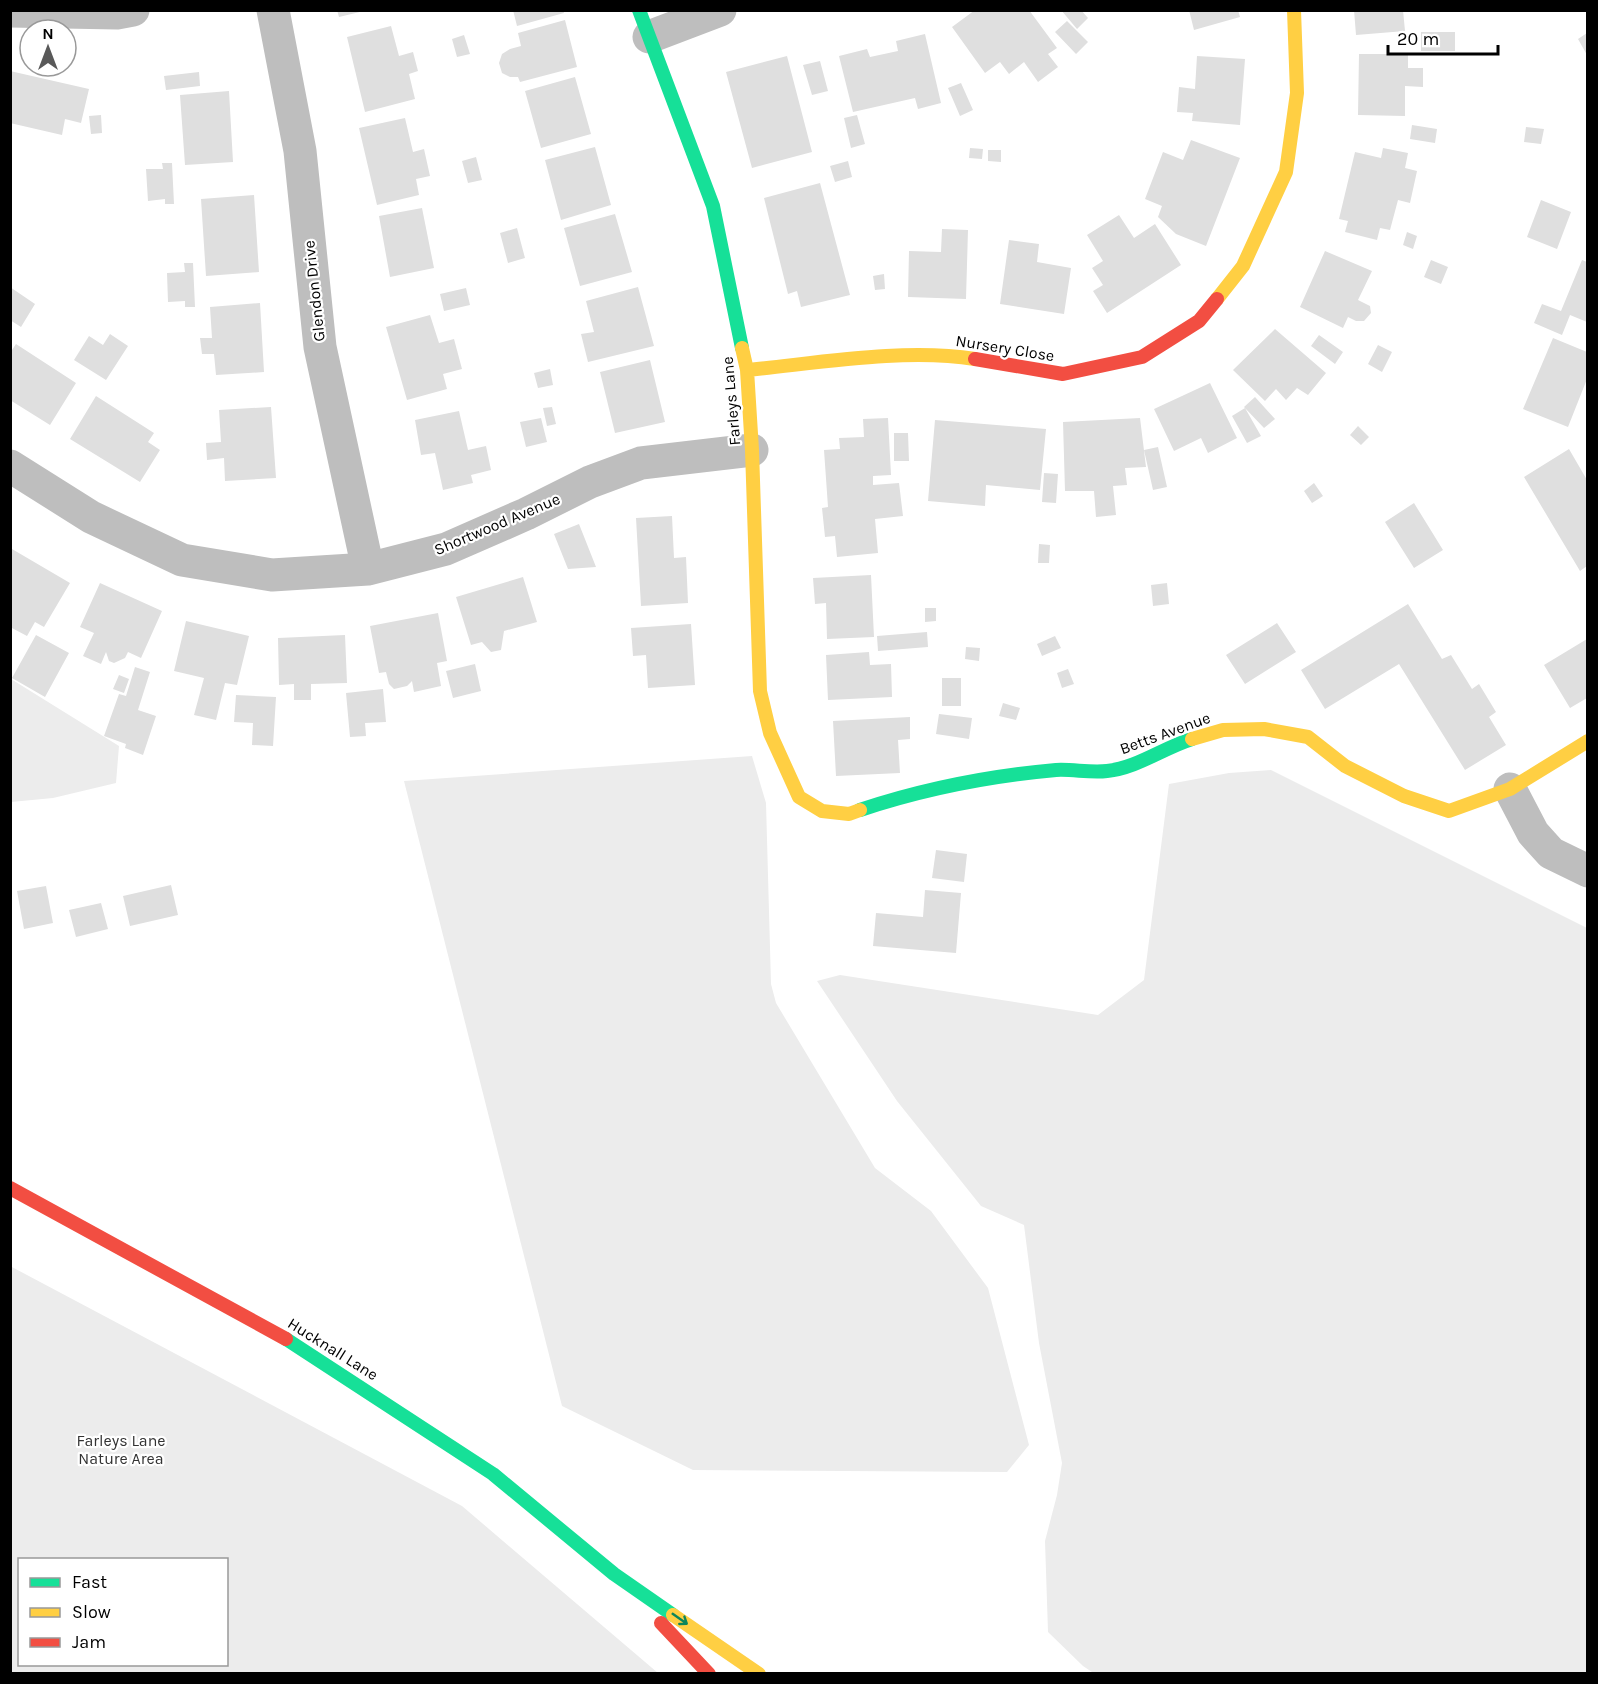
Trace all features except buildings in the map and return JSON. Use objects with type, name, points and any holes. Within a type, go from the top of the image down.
[{"type":"street","points":[[10,11],[117,14],[133,10]]},
{"type":"street","name":"Glendon Drive","points":[[273,10],[300,151],[320,347],[368,569]]},
{"type":"street","points":[[644,24],[720,10]]},
{"type":"street","name":"Nursery Close","points":[[747,370],[904,355],[954,356],[1063,374],[1142,357],[1199,321],[1243,266],[1286,172],[1297,93],[1294,10]]},
{"type":"street","name":"Farleys Lane","points":[[644,24],[713,206],[747,370],[760,691],[770,733],[799,797]]},
{"type":"street","name":"Shortwood Avenue","points":[[10,466],[91,517],[182,560],[273,575],[368,569],[446,549],[526,514],[590,482],[641,463],[752,450]]},
{"type":"street","name":"Betts Avenue","points":[[799,797],[822,811],[849,814],[963,782],[1058,770],[1107,771],[1140,762],[1173,745],[1223,730],[1264,729],[1308,737],[1354,771],[1404,796],[1449,811],[1510,789],[1587,741]]},
{"type":"street","points":[[1510,789],[1533,833],[1551,853],[1587,871]]},
{"type":"street","name":"Hucknall Lane","points":[[10,1188],[296,1344],[493,1474],[614,1574],[759,1674]]},
{"type":"street","name":"Hucknall Lane","points":[[614,1574],[709,1674]]},
{"type":"green space","points":[[11,679],[119,746],[116,783],[53,798],[11,802]]},
{"type":"green space","points":[[752,756],[766,803],[771,984],[776,1003],[875,1168],[931,1211],[988,1288],[1029,1445],[1007,1472],[693,1470],[562,1406],[404,781]]},
{"type":"green space","points":[[1271,770],[1587,928],[1587,1673],[1095,1674],[1083,1666],[1048,1632],[1045,1541],[1057,1495],[1062,1463],[1039,1343],[1024,1225],[981,1206],[897,1101],[817,981],[840,975],[1098,1015],[1144,980],[1169,784],[1229,773]]},
{"type":"green space","name":"Farleys Lane Nature Area","points":[[10,1266],[462,1506],[658,1673],[11,1673]]},
{"type":"traffic: fast","points":[[639,10],[713,206],[742,348]]},
{"type":"traffic: fast","points":[[860,810],[932,790],[1006,776],[1056,770],[1118,769],[1192,739]]},
{"type":"traffic: fast","points":[[286,1339],[493,1474],[614,1574],[673,1615]]},
{"type":"traffic: slow","points":[[1217,299],[1243,266],[1286,172],[1297,93],[1294,10]]},
{"type":"traffic: slow","points":[[742,348],[747,370],[752,450],[760,691],[770,733],[799,797],[822,811],[849,814],[860,810]]},
{"type":"traffic: slow","points":[[747,370],[891,356],[920,355],[975,359]]},
{"type":"traffic: slow","points":[[1192,739],[1223,730],[1264,729],[1308,737],[1345,766],[1404,796],[1449,811],[1510,789],[1588,741]]},
{"type":"traffic: slow","points":[[673,1615],[759,1674]]},
{"type":"traffic: jam","points":[[975,359],[1063,374],[1142,357],[1199,321],[1217,299]]},
{"type":"traffic: jam","points":[[10,1188],[286,1339]]},
{"type":"traffic: jam","points":[[661,1623],[709,1674]]}]
